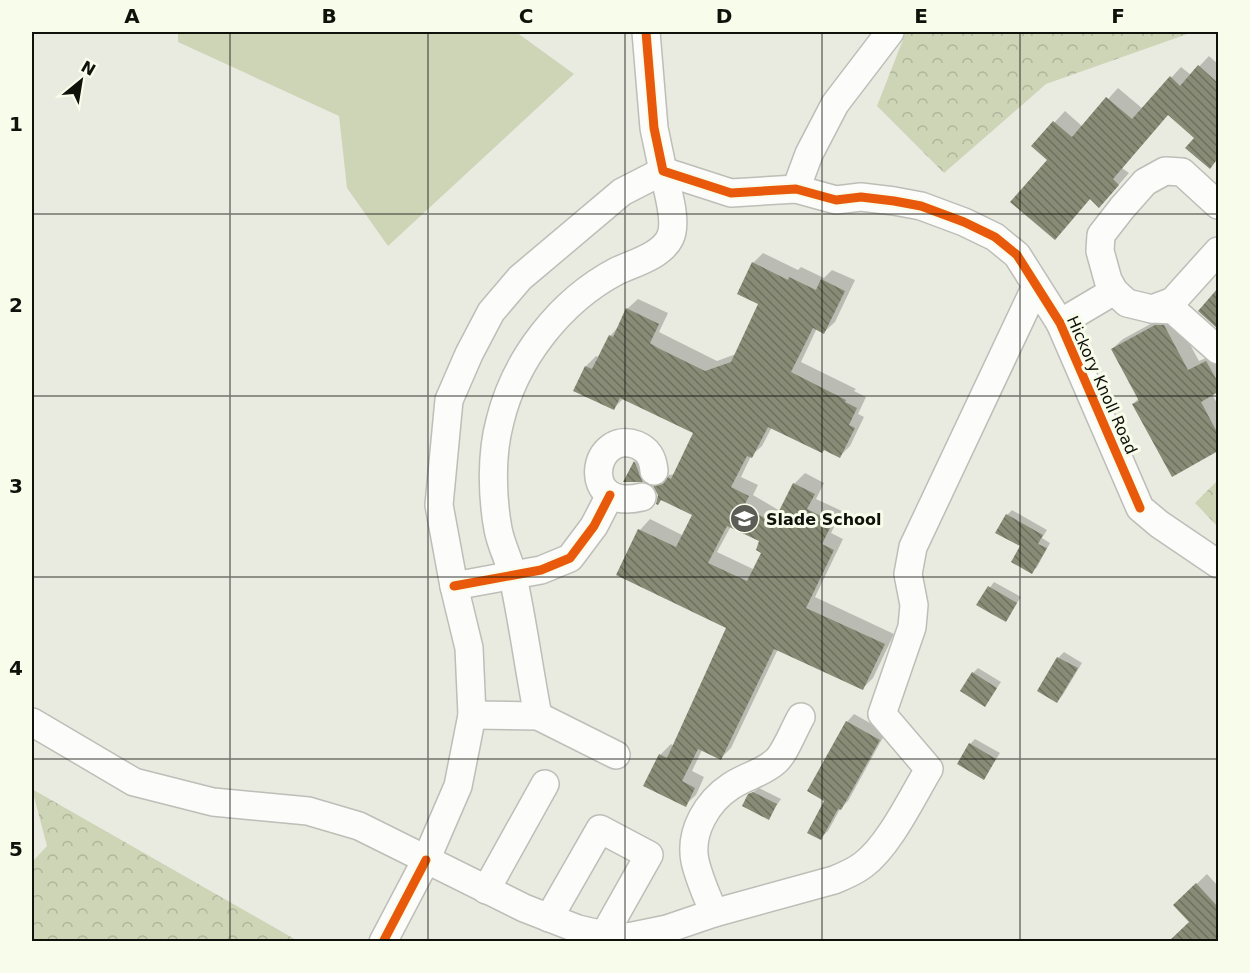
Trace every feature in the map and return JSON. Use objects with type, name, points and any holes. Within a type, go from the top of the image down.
[{"type":"street","points":[[538,716],[513,576],[498,530],[495,457],[499,422],[511,384],[532,348],[563,311],[588,290],[657,251],[670,238],[673,224],[654,128],[646,32]]},
{"type":"street","points":[[796,189],[809,154],[835,104],[890,32]]},
{"type":"street","points":[[383,942],[426,860],[458,786],[472,715],[469,648],[453,586],[439,505],[449,400],[491,312],[520,278],[622,192],[663,171]]},
{"type":"street","name":"Hickory Knoll Road","points":[[663,171],[731,193],[796,189],[836,200],[861,196],[894,201],[921,207],[964,222],[995,237],[1017,255],[1059,323],[1140,508],[1218,564]]},
{"type":"street","points":[[1218,205],[1182,172],[1165,171],[1145,182],[1101,236],[1100,251],[1108,280],[1114,291],[1127,303],[1152,309],[1173,310],[1218,350]]},
{"type":"street","points":[[1152,309],[1173,301],[1218,251]]},
{"type":"street","points":[[32,722],[134,782],[213,802],[308,811],[359,826],[486,890],[549,918],[578,929],[604,935],[628,937],[667,929],[851,873],[864,864],[885,840],[929,769],[882,714],[912,627],[914,605],[908,574],[909,562],[913,547],[1036,286]]},
{"type":"street","points":[[1059,323],[1114,291]]},
{"type":"street","points":[[642,497],[619,500],[610,495],[599,480],[600,460],[613,446],[622,443],[640,446],[653,459],[654,471]]},
{"type":"street","points":[[453,586],[541,570],[570,558],[594,526],[610,495]]},
{"type":"street","points":[[472,715],[538,716],[616,754]]},
{"type":"street","points":[[714,913],[694,859],[695,840],[701,820],[715,798],[734,784],[760,772],[778,760],[801,717]]},
{"type":"street","points":[[486,890],[545,784]]},
{"type":"street","points":[[549,918],[600,828],[649,855],[604,935]]},
{"type":"green space","points":[[178,32],[516,32],[574,74],[388,246],[347,188],[339,116],[178,42]]},
{"type":"green space","points":[[906,32],[1193,32],[1046,84],[944,173],[877,106]]},
{"type":"green space","points":[[1218,480],[1218,527],[1195,503]]},
{"type":"green space","points":[[32,789],[298,941],[32,941],[32,862],[47,846]]},
{"type":"building","points":[[1198,65],[1218,83],[1218,158],[1210,169],[1185,148],[1194,138],[1168,115],[1113,179],[1119,185],[1099,208],[1090,199],[1055,240],[1010,202],[1047,160],[1031,146],[1053,121],[1072,137],[1106,97],[1132,119],[1170,76],[1180,86]]},
{"type":"building","points":[[752,262],[788,280],[789,277],[816,290],[821,279],[845,291],[824,334],[813,328],[791,372],[857,408],[849,425],[855,428],[840,458],[824,450],[822,453],[768,427],[752,458],[747,456],[731,487],[749,496],[744,506],[773,523],[793,483],[815,494],[807,509],[833,522],[822,544],[834,550],[806,608],[885,644],[863,690],[774,649],[721,760],[698,749],[682,781],[695,788],[686,807],[643,786],[659,754],[667,758],[726,628],[616,575],[638,529],[676,547],[692,515],[661,500],[658,505],[656,504],[658,495],[653,486],[663,484],[668,477],[671,479],[693,433],[620,398],[614,410],[573,391],[585,366],[592,369],[609,335],[613,337],[626,308],[659,324],[650,343],[658,348],[705,371],[731,362],[758,304],[737,294]],"holes":[[[727,526],[759,541],[756,550],[761,553],[747,581],[708,563]]]},
{"type":"building","points":[[1218,288],[1218,329],[1198,311]]},
{"type":"building","points":[[1155,325],[1164,325],[1188,370],[1206,361],[1218,382],[1218,392],[1201,402],[1218,434],[1218,451],[1172,477],[1132,404],[1139,401],[1111,349]]},
{"type":"building","points":[[634,461],[643,482],[623,482]]},
{"type":"building","points":[[1006,514],[1043,535],[1038,544],[1047,548],[1032,574],[1011,562],[1020,546],[995,533]]},
{"type":"building","points":[[988,586],[1017,603],[1006,622],[976,605]]},
{"type":"building","points":[[1057,657],[1078,668],[1057,703],[1037,691]]},
{"type":"building","points":[[972,672],[997,688],[985,707],[960,691]]},
{"type":"building","points":[[846,721],[880,740],[841,810],[838,809],[821,840],[807,833],[824,801],[807,791]]},
{"type":"building","points":[[969,743],[996,759],[984,780],[957,764]]},
{"type":"building","points":[[753,792],[777,804],[769,820],[742,806],[748,794]]},
{"type":"building","points":[[1196,883],[1218,907],[1218,942],[1168,942],[1189,922],[1173,905]]},
{"type":"cycle path","points":[[646,32],[654,128],[663,171],[731,193],[796,189],[836,200],[861,197],[921,206],[964,222],[995,237],[1017,255],[1060,323],[1140,508]]},
{"type":"cycle path","points":[[454,586],[541,570],[570,558],[594,526],[610,495]]},
{"type":"cycle path","points":[[383,942],[426,860]]},
{"type":"place","name":"Slade School","points":[[745,519]]}]
